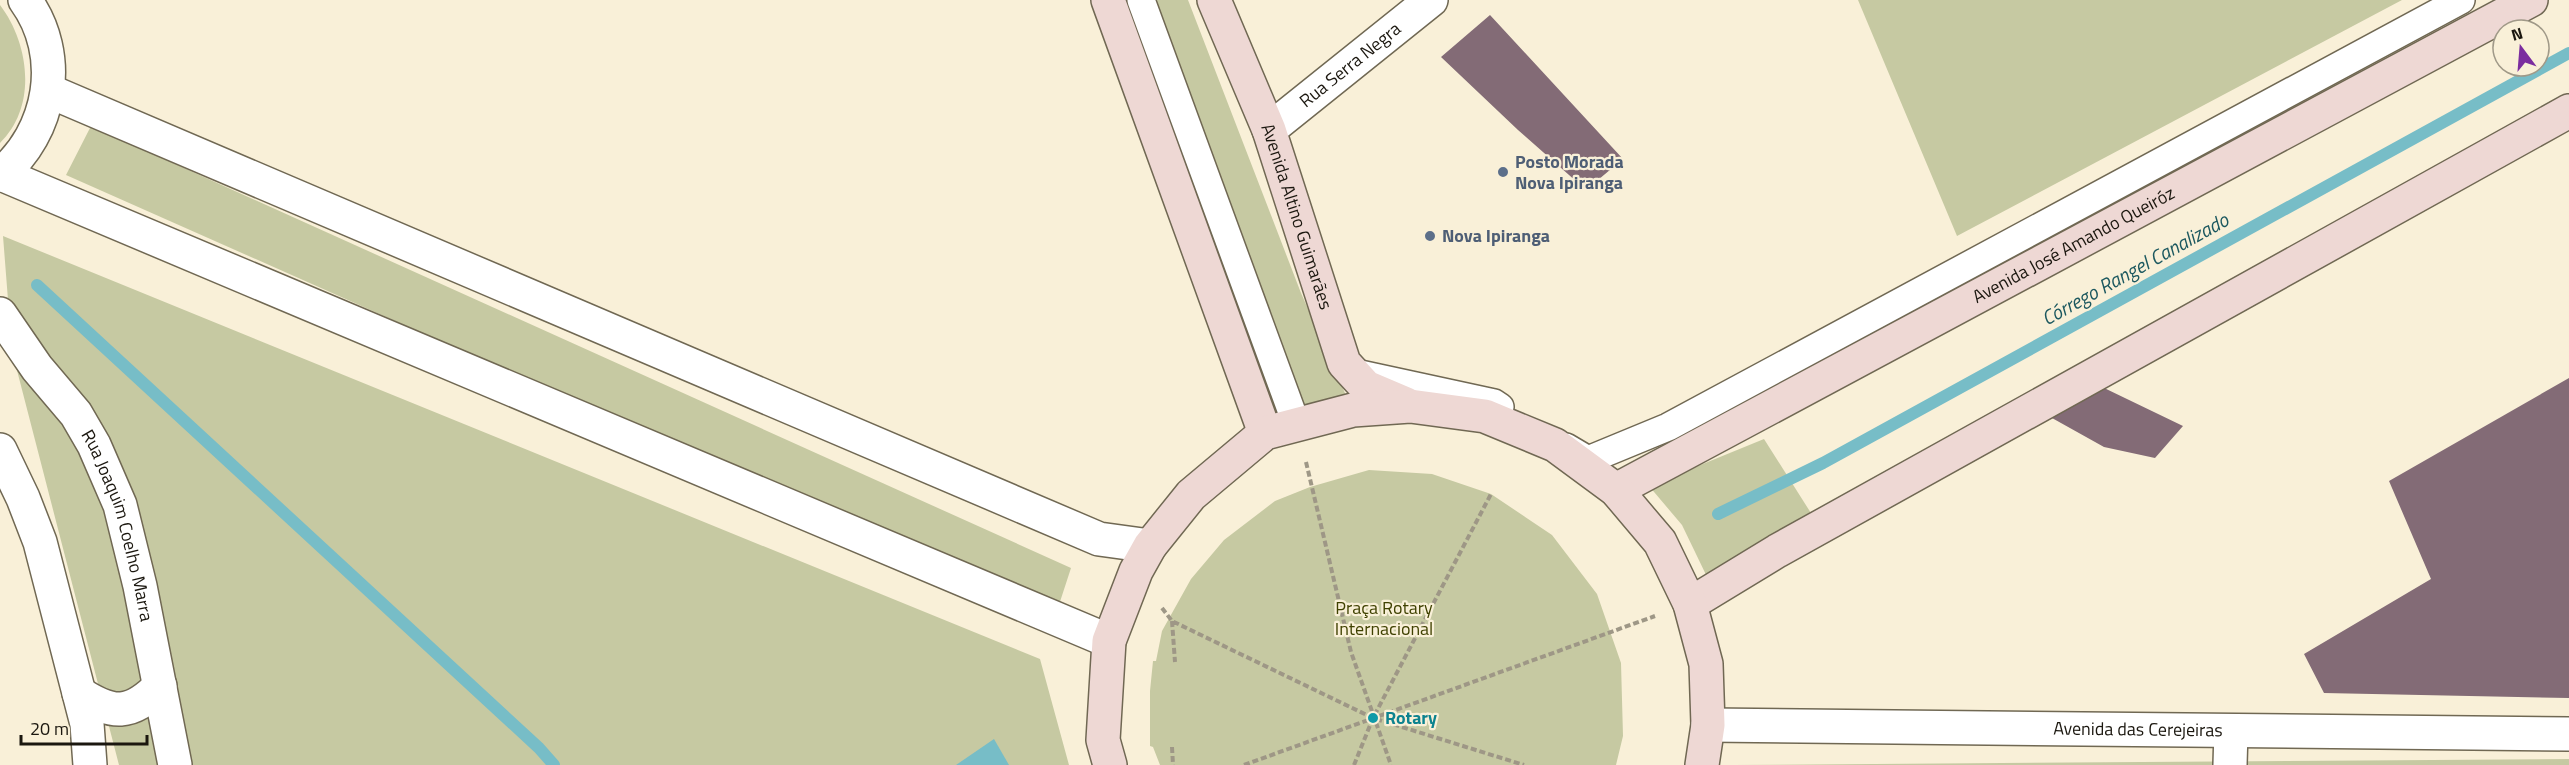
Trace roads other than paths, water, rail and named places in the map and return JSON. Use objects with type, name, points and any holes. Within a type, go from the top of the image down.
[{"type":"main road","points":[[1108,0],[1265,433]]},
{"type":"main road","name":"Avenida Altino Guimarães","points":[[1214,0],[1269,130],[1344,363],[1366,387],[1410,406]]},
{"type":"main road","name":"Avenida José Amando Queiróz","points":[[1616,490],[2512,4]]},
{"type":"main road","points":[[1690,604],[1777,551],[2569,111]]},
{"type":"main road","points":[[1110,765],[1103,740],[1109,641],[1143,558],[1191,495],[1265,433],[1353,410],[1410,406],[1485,416],[1555,445],[1616,490],[1660,542],[1690,604],[1706,664],[1708,725],[1702,765]]},
{"type":"street","points":[[25,0],[34,12],[48,49],[49,91],[38,129],[15,162],[1,174],[1109,641]]},
{"type":"street","points":[[1141,0],[1297,426]]},
{"type":"street","name":"Rua Serra Negra","points":[[1269,130],[1431,0]]},
{"type":"street","points":[[1353,373],[1494,403],[1588,460],[1668,427],[2461,0]]},
{"type":"street","points":[[49,91],[1143,558]]},
{"type":"street","name":"Rua Joaquim Coelho Marra","points":[[0,314],[37,368],[76,414],[99,455],[120,505],[140,586],[175,765]]},
{"type":"street","points":[[0,450],[11,500],[39,542],[87,724],[90,765]]},
{"type":"street","points":[[79,693],[97,705],[109,709],[128,708],[139,705],[160,686]]},
{"type":"street","name":"Avenida das Cerejeiras","points":[[1708,725],[2569,734]]},
{"type":"street","points":[[2230,765],[2231,731]]},
{"type":"water","points":[[994,739],[1009,765],[956,765]]},
{"type":"waterway","name":"Córrego Rangel Canalizado","points":[[1718,514],[1823,463],[2569,53]]},
{"type":"waterway","points":[[37,285],[539,748],[554,765]]},
{"type":"place","name":"Posto Morada Nova Ipiranga","points":[[1503,172]]},
{"type":"place","name":"Nova Ipiranga","points":[[1430,236]]},
{"type":"place","name":"Rotary","points":[[1373,718]]},
{"type":"park label","name":"Praça Rotary Internacional","points":[[1384,618]]}]
